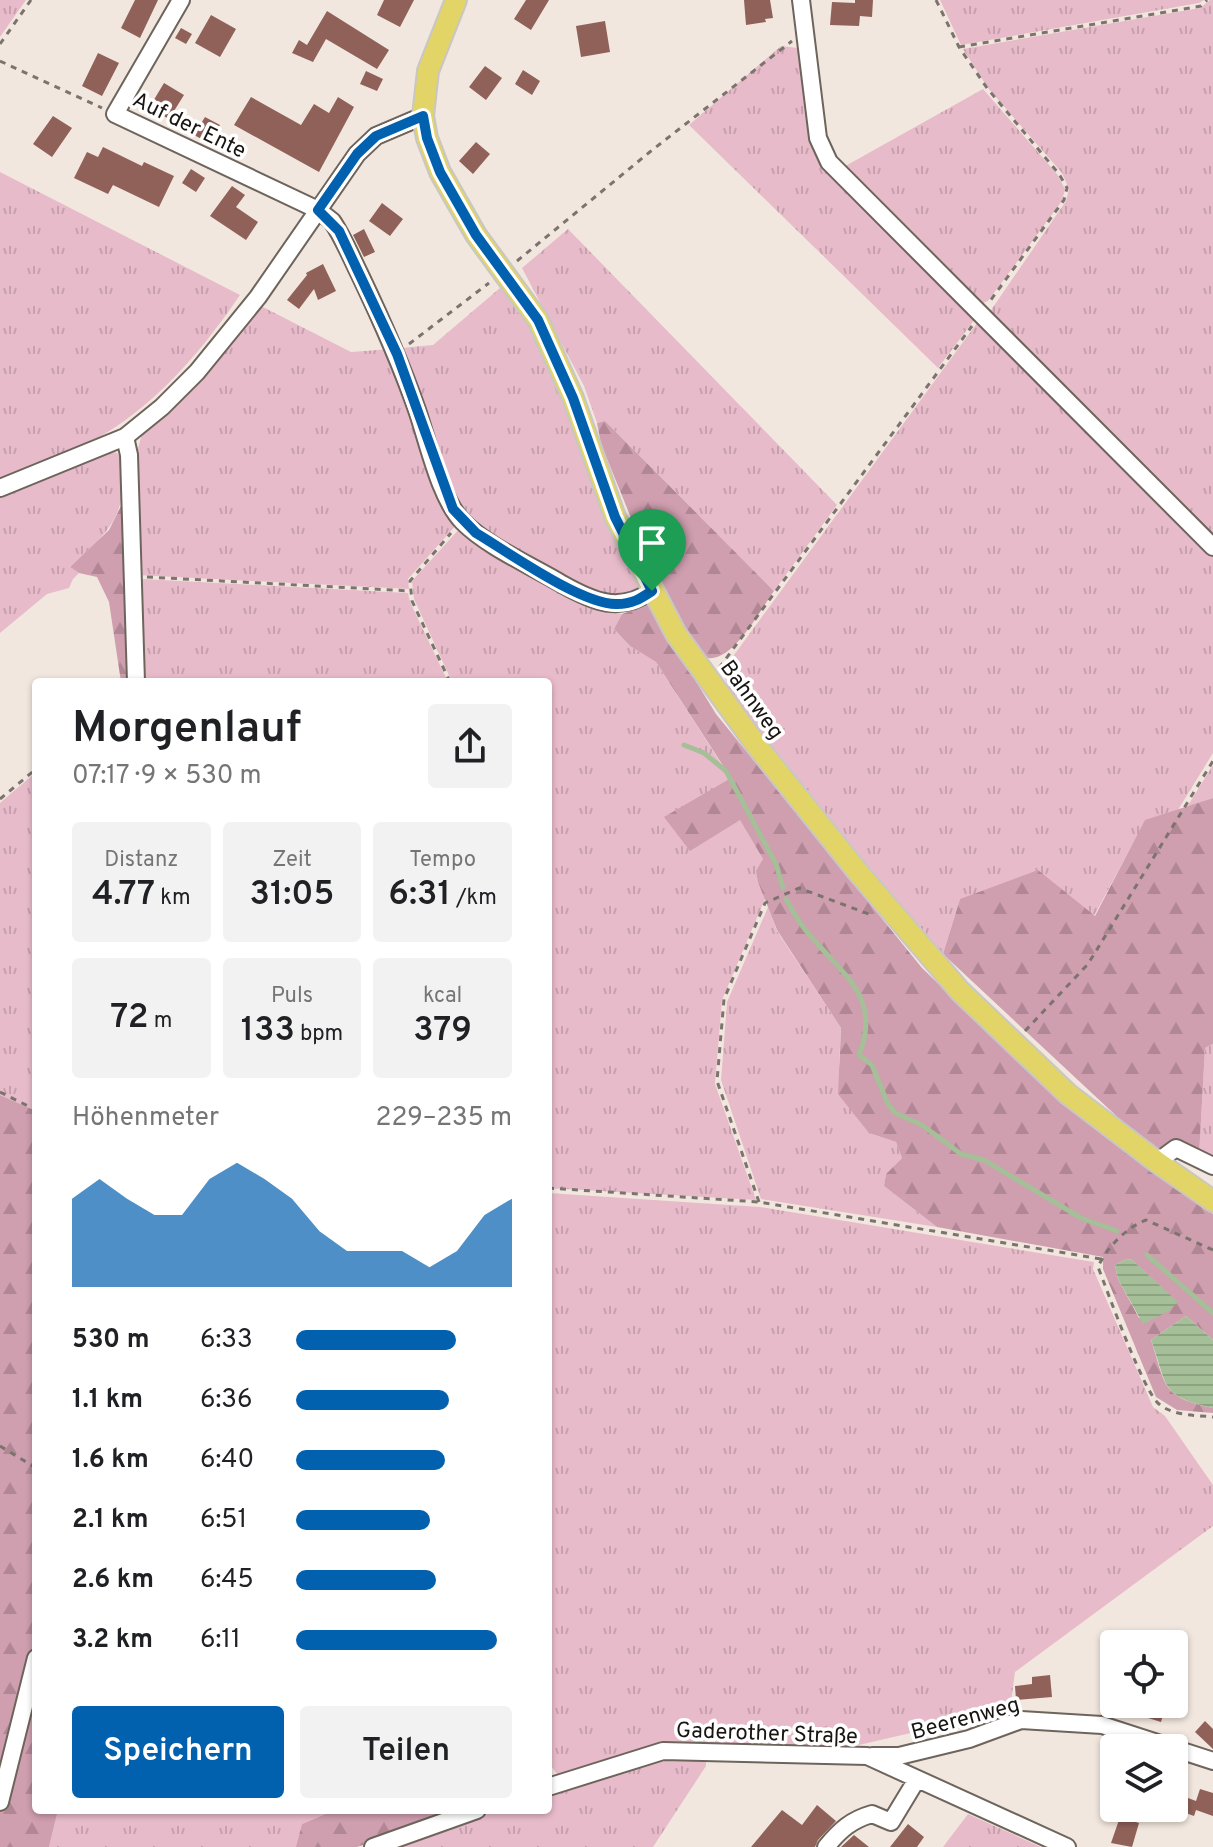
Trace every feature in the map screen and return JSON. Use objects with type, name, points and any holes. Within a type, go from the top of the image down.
[{"type":"main road","points":[[423,116],[428,71],[456,0]]},
{"type":"main road","name":"Bahnweg","points":[[423,116],[427,138],[440,172],[476,235],[538,320],[573,398],[615,517],[652,591],[676,634],[757,746],[960,991],[1068,1094],[1213,1201]]},
{"type":"street","name":"Auf der Ente","points":[[181,0],[115,114],[318,210]]},
{"type":"street","points":[[801,0],[818,138],[837,172],[1213,547]]},
{"type":"street","points":[[0,488],[125,437],[162,407],[197,372],[258,297],[357,154],[376,136],[423,116]]},
{"type":"street","points":[[318,210],[339,231],[397,354],[443,484],[453,509],[463,522],[530,565],[598,600],[614,604],[636,602],[652,591]]},
{"type":"street","points":[[125,437],[129,455],[136,678]]},
{"type":"street","points":[[1157,1162],[1176,1148],[1213,1166]]},
{"type":"street","points":[[0,1802],[32,1674]]},
{"type":"street","name":"Beerenweg","points":[[867,1756],[899,1756],[969,1739],[1021,1720],[1102,1725],[1213,1761]]},
{"type":"street","name":"Gaderother Straße","points":[[552,1786],[663,1751],[867,1756],[1067,1847]]},
{"type":"street","points":[[826,1847],[842,1828],[856,1819],[872,1814],[891,1822],[917,1779]]},
{"type":"street","points":[[373,1847],[466,1814]]},
{"type":"path","points":[[0,44],[31,0]]},
{"type":"path","points":[[709,680],[735,649],[1064,200],[1067,188],[1059,174],[987,88],[959,47],[936,0]]},
{"type":"path","points":[[959,47],[1201,6],[1207,0]]},
{"type":"path","points":[[397,354],[805,32]]},
{"type":"path","points":[[0,61],[115,114]]},
{"type":"path","points":[[448,678],[412,601],[410,581],[463,522]]},
{"type":"path","points":[[133,576],[411,591]]},
{"type":"path","points":[[1014,1043],[1088,964],[1213,761]]},
{"type":"path","points":[[0,799],[32,772]]},
{"type":"path","points":[[759,1202],[717,1081],[724,999],[765,903],[799,888],[870,917],[894,914]]},
{"type":"path","points":[[0,1092],[32,1108]]},
{"type":"path","points":[[552,1188],[759,1202],[1101,1259]]},
{"type":"path","points":[[1213,1250],[1146,1220],[1133,1225],[1101,1259],[1098,1267],[1157,1404],[1175,1412],[1213,1417]]},
{"type":"path","points":[[0,1446],[32,1466]]},
{"type":"green space","points":[[0,0],[26,0],[0,37]]},
{"type":"green space","points":[[940,0],[1204,0],[961,45]]},
{"type":"green space","points":[[1213,0],[1213,542],[989,313],[1066,201],[1069,189],[1062,173],[988,88],[963,49],[1200,8]]},
{"type":"green space","points":[[781,46],[798,48],[804,59],[816,144],[978,315],[938,368],[689,125]]},
{"type":"green space","points":[[983,89],[1057,174],[1065,189],[1062,201],[988,301],[978,305],[840,169]]},
{"type":"green space","points":[[0,172],[240,295],[188,363],[125,421],[75,450],[0,481]]},
{"type":"green space","points":[[568,229],[837,505],[774,591],[605,421],[597,423],[584,386],[522,268]]},
{"type":"green space","points":[[500,288],[506,290],[537,335],[642,588],[634,598],[604,597],[485,535],[457,505],[401,348],[433,345]]},
{"type":"green space","points":[[257,304],[351,352],[390,349],[457,524],[408,579],[409,589],[136,575],[135,459],[142,434]]},
{"type":"green space","points":[[980,319],[1213,554],[1213,753],[1178,810],[1145,821],[1094,916],[960,899],[943,954],[747,717],[731,693],[723,670]]},
{"type":"green space","points":[[605,421],[774,591],[742,638],[721,656],[710,658],[699,654],[651,567],[601,444],[597,423]]},
{"type":"green space","points":[[110,451],[120,458],[123,477],[123,492],[115,517],[100,538],[70,567],[79,573],[69,588],[47,594],[0,633],[0,497]]},
{"type":"green space","points":[[124,500],[130,678],[120,678],[109,602],[97,577],[79,573],[70,567],[109,530]]},
{"type":"green space","points":[[461,527],[601,609],[622,614],[614,629],[630,646],[656,662],[731,779],[740,819],[763,859],[758,882],[765,899],[722,1000],[715,1084],[756,1200],[552,1188],[552,678],[450,678],[414,599],[412,581]]},
{"type":"green space","points":[[143,579],[408,593],[446,678],[141,678],[137,585]]},
{"type":"green space","points":[[649,605],[716,714],[922,968],[1046,1088],[1213,1214],[1213,1340],[1186,1316],[1151,1340],[1168,1387],[1183,1399],[1213,1408],[1213,1413],[1177,1410],[1156,1397],[1103,1269],[1103,1257],[937,1227],[884,1186],[886,1174],[902,1158],[896,1142],[869,1133],[838,1094],[841,1028],[777,930],[758,882],[756,871],[763,859],[740,820],[690,851],[664,817],[731,778],[656,662],[630,646],[614,629],[622,614]],"holes":[[[1132,1260],[1177,1302],[1139,1318],[1118,1279],[1115,1265]]]},
{"type":"green space","points":[[1213,765],[1213,798],[1187,807]]},
{"type":"green space","points":[[32,775],[32,1109],[0,1095],[0,803]]},
{"type":"green space","points":[[1213,798],[1213,1044],[1205,1048],[1199,1156],[1155,1152],[943,954],[960,899],[1038,870],[1095,916],[1145,820]]},
{"type":"green space","points":[[768,907],[777,931],[841,1028],[839,1064],[869,1133],[896,1142],[902,1158],[886,1174],[884,1186],[937,1227],[761,1199],[721,1080],[727,1002]]},
{"type":"green space","points":[[1213,1044],[1213,1161],[1199,1156],[1205,1048]]},
{"type":"green space","points":[[0,1095],[32,1109],[32,1814],[57,1814],[49,1847],[0,1847]]},
{"type":"green space","points":[[552,1193],[760,1207],[1094,1262],[1093,1269],[1153,1407],[1165,1416],[1213,1485],[1213,1526],[1015,1672],[1010,1710],[846,1748],[705,1745],[560,1778],[552,1767]]},
{"type":"green space","points":[[706,1757],[706,1766],[653,1847],[393,1847],[488,1814],[552,1814],[552,1793],[606,1775],[685,1758]]},
{"type":"green space","points":[[57,1814],[326,1814],[302,1824],[297,1847],[49,1847]]},
{"type":"green space","points":[[326,1814],[454,1814],[357,1847],[296,1847],[302,1824]]},
{"type":"green space","points":[[968,1814],[1041,1847],[943,1847]]},
{"type":"shaded area","points":[[1132,1260],[1178,1302],[1169,1311],[1143,1324],[1118,1279],[1115,1265]]},
{"type":"shaded area","points":[[1186,1316],[1213,1340],[1213,1408],[1183,1399],[1168,1387],[1151,1340]]},
{"type":"building","points":[[135,0],[158,0],[140,38],[121,28]]},
{"type":"building","points":[[384,0],[414,0],[400,27],[377,15]]},
{"type":"building","points":[[526,0],[549,0],[531,30],[514,19]]},
{"type":"building","points":[[744,0],[770,0],[773,18],[746,25]]},
{"type":"building","points":[[855,0],[873,0],[872,17],[860,16],[859,26],[830,25],[832,2],[855,3]]},
{"type":"building","points":[[327,11],[389,50],[377,69],[326,39],[313,62],[292,53],[299,40],[307,45]]},
{"type":"building","points":[[211,15],[236,29],[220,57],[195,43]]},
{"type":"building","points":[[605,21],[610,52],[581,57],[576,26]]},
{"type":"building","points":[[181,28],[192,34],[186,44],[175,38]]},
{"type":"building","points":[[98,53],[119,63],[102,96],[82,86]]},
{"type":"building","points":[[485,66],[502,78],[486,100],[469,87]]},
{"type":"building","points":[[523,70],[540,81],[532,95],[515,84]]},
{"type":"building","points":[[366,71],[383,79],[377,91],[360,84]]},
{"type":"building","points":[[164,83],[184,95],[169,119],[149,108]]},
{"type":"building","points":[[251,97],[301,125],[314,104],[329,113],[338,97],[354,107],[319,172],[234,125]]},
{"type":"building","points":[[53,116],[72,128],[52,157],[33,144]]},
{"type":"building","points":[[205,117],[220,125],[209,143],[194,135]]},
{"type":"building","points":[[476,142],[490,154],[473,174],[459,161]]},
{"type":"building","points":[[103,147],[142,166],[144,162],[174,176],[159,207],[113,185],[108,194],[74,178],[87,152],[98,157]]},
{"type":"building","points":[[191,169],[205,178],[196,192],[182,183]]},
{"type":"building","points":[[232,186],[245,195],[236,207],[258,222],[246,240],[210,216]]},
{"type":"building","points":[[382,203],[403,219],[390,236],[369,221]]},
{"type":"building","points":[[364,229],[375,252],[364,257],[353,235]]},
{"type":"building","points":[[323,264],[336,291],[318,300],[314,289],[299,309],[287,300],[306,273]]},
{"type":"building","points":[[1050,1675],[1052,1697],[1016,1700],[1015,1686],[1032,1684],[1032,1677]]},
{"type":"building","points":[[1205,1721],[1213,1729],[1213,1749],[1195,1732]]},
{"type":"building","points":[[1200,1789],[1213,1793],[1213,1816],[1196,1810],[1194,1816],[1188,1814],[1188,1798],[1196,1801]]},
{"type":"building","points":[[817,1805],[836,1821],[815,1847],[751,1847],[782,1810],[802,1825]]},
{"type":"building","points":[[1118,1822],[1139,1823],[1132,1847],[1111,1843]]},
{"type":"building","points":[[908,1824],[924,1837],[917,1847],[890,1847]]},
{"type":"building","points":[[854,1835],[869,1847],[841,1847]]},
{"type":"waterway","points":[[684,745],[704,753],[726,771],[776,864],[783,888]]},
{"type":"waterway","points":[[786,899],[807,931],[857,991],[866,1019],[859,1055],[872,1065],[887,1102],[895,1113],[922,1125],[961,1154],[984,1160],[1081,1218],[1117,1231]]},
{"type":"waterway","points":[[1147,1255],[1213,1313]]},
{"type":"route","points":[[423,116],[427,138],[440,172],[476,235],[538,320],[573,398],[615,517],[652,591],[636,602],[614,604],[577,592],[476,533],[453,509],[397,354],[339,231],[318,210],[357,154],[376,136],[423,116]]}]
